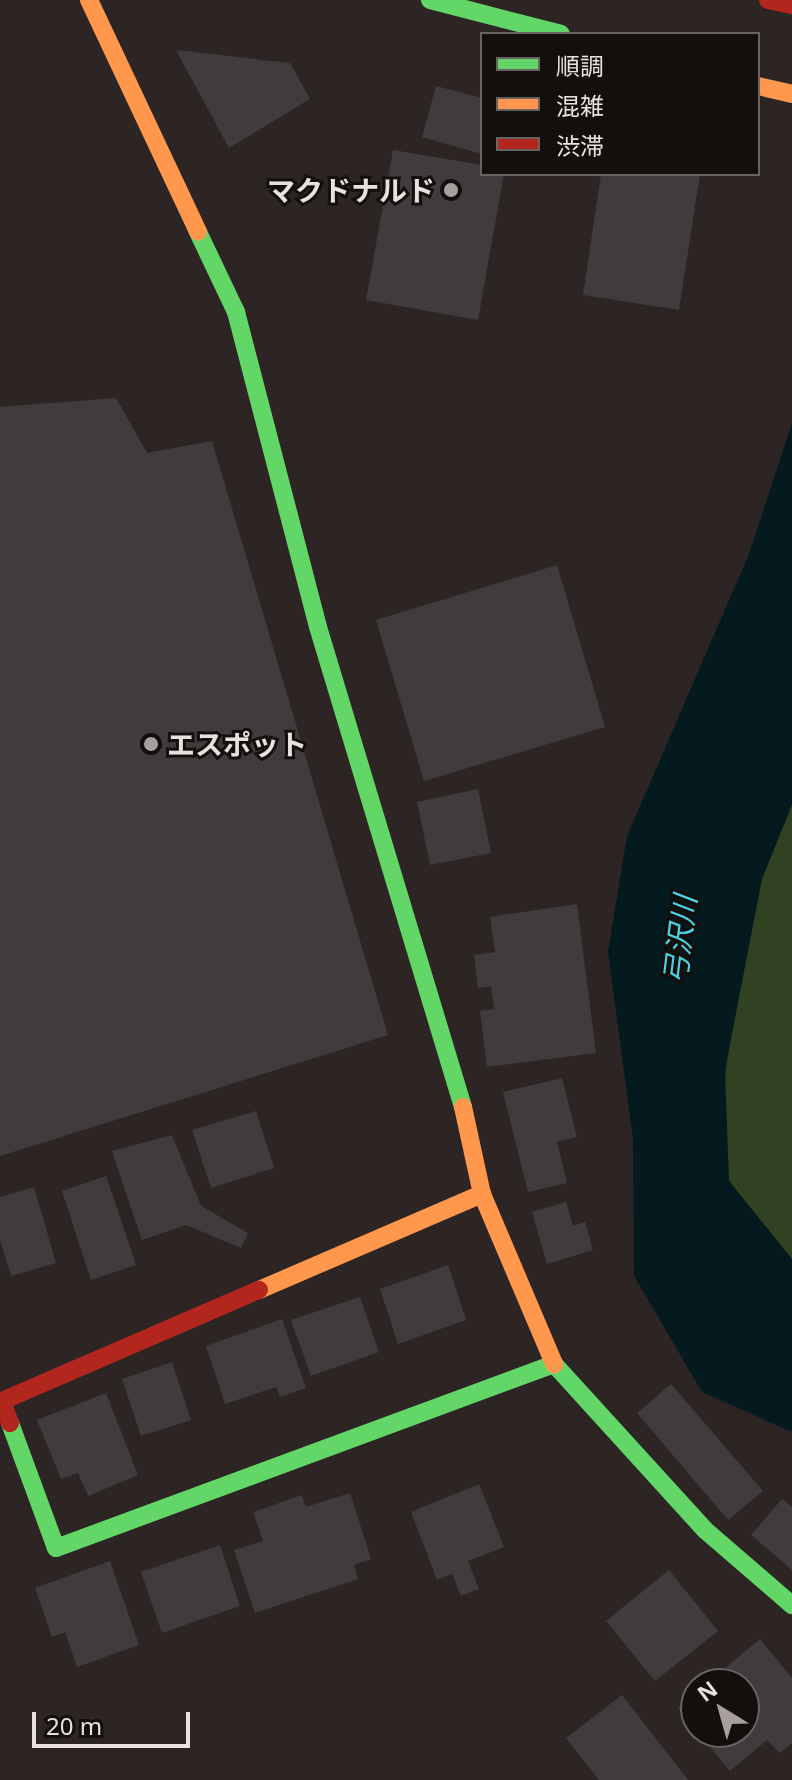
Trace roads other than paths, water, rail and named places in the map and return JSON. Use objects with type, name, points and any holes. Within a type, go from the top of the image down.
[{"type":"main road","points":[[89,0],[236,312],[318,627],[460,1092],[482,1194],[554,1364],[705,1530],[792,1605]]},
{"type":"main road","points":[[430,0],[553,32]]},
{"type":"main road","points":[[768,0],[792,5]]},
{"type":"main road","points":[[760,86],[792,94]]},
{"type":"main road","points":[[482,1194],[2,1401],[56,1548],[554,1364]]},
{"type":"water","name":"弓沢川","points":[[792,423],[792,805],[762,879],[725,1070],[729,1181],[792,1259],[792,1432],[702,1392],[634,1276],[633,1139],[608,952],[627,836],[749,554]]},
{"type":"place","name":"マクドナルド","points":[[451,190]]},
{"type":"place","name":"エスポット","points":[[151,744]]}]
